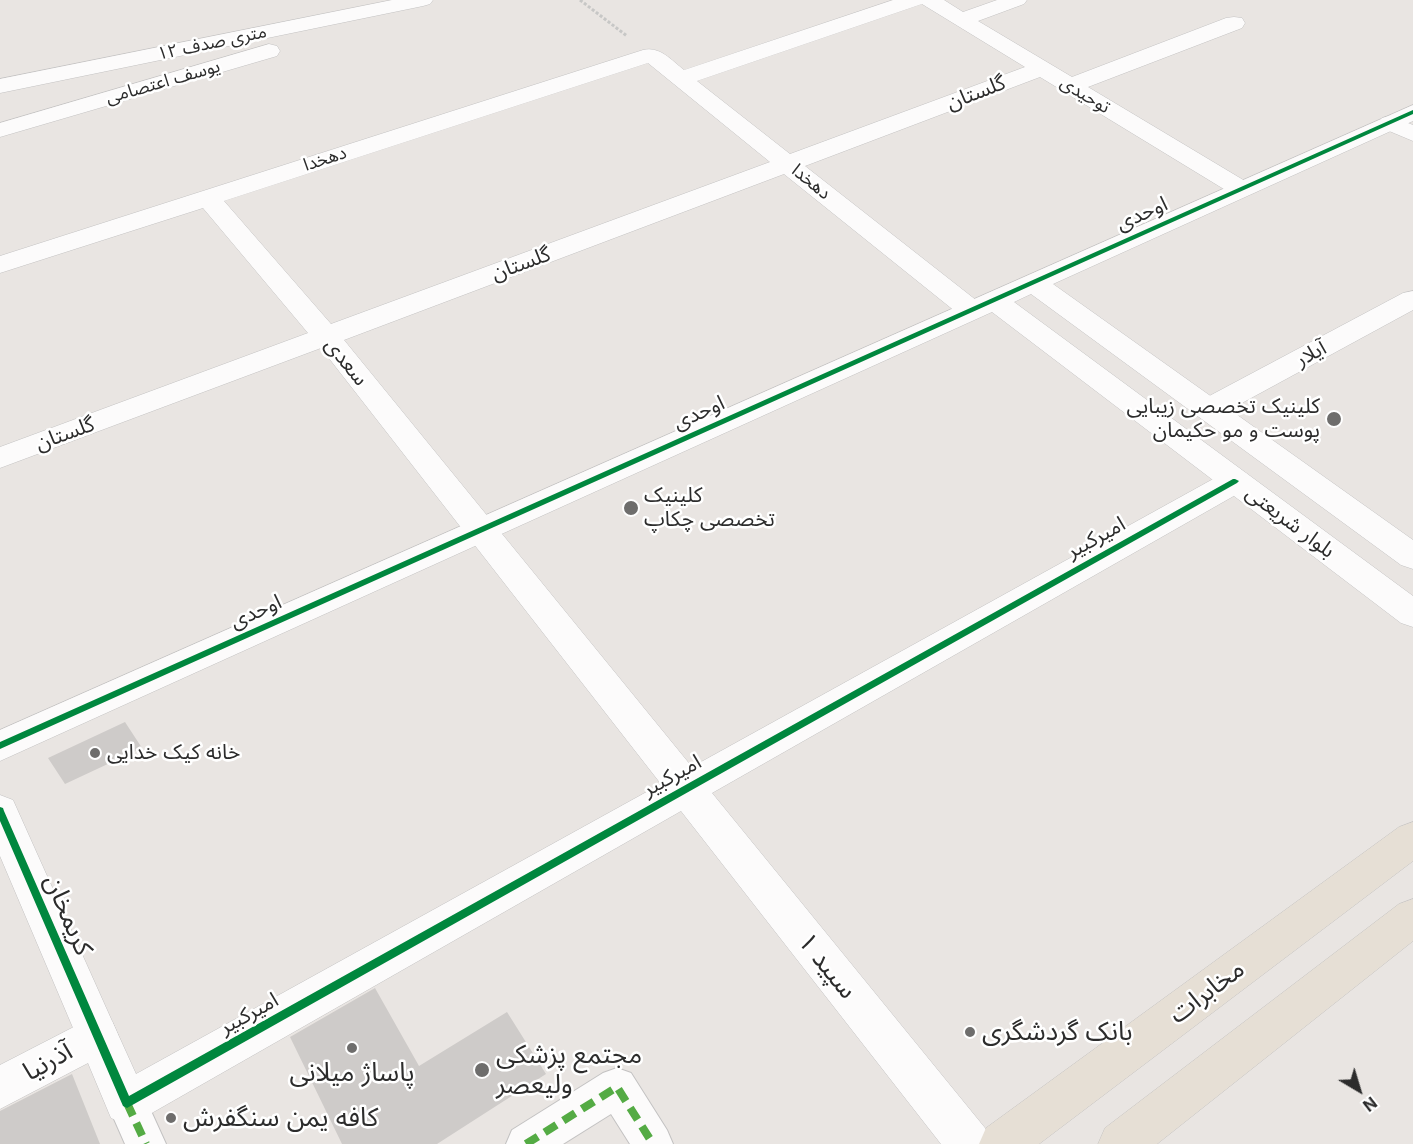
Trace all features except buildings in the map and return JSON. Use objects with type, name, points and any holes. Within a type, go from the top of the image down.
[{"type":"main road","name":"مخابرات","points":[[1002,1144],[1413,839]]},
{"type":"main road","points":[[1138,1139],[1413,917]]},
{"type":"street","name":"۱۲ متری صدف","points":[[0,86],[423,0]]},
{"type":"street","points":[[682,78],[914,0]]},
{"type":"street","name":"توحیدی","points":[[928,0],[1241,189]]},
{"type":"street","points":[[960,20],[1017,0]]},
{"type":"street","name":"یوسف اعتصامی","points":[[0,130],[355,26],[392,6]]},
{"type":"street","points":[[1069,86],[1234,23]]},
{"type":"street","name":"دهخدا","points":[[0,265],[651,55],[788,164],[982,305]]},
{"type":"street","name":"گلستان","points":[[0,458],[1041,69]]},
{"type":"street","name":"اوحدی","points":[[0,746],[1241,189],[1405,123]]},
{"type":"street","name":"سعدی","points":[[207,197],[326,336],[686,788]]},
{"type":"street","name":"بلوار شریعتى","points":[[1033,283],[1208,408],[1408,545]]},
{"type":"street","name":"آیلار","points":[[1208,408],[1413,299]]},
{"type":"street","name":"بلوار شریعتى","points":[[982,305],[1235,481],[1413,614]]},
{"type":"street","name":"امیرکبیر","points":[[127,1102],[1235,481]]},
{"type":"street","name":"سپید ۱","points":[[686,788],[969,1144]]},
{"type":"street","name":"کریمخان","points":[[0,810],[127,1102]]},
{"type":"street","name":"آذرنیا","points":[[0,1088],[96,1035]]},
{"type":"street","points":[[526,1144],[617,1088],[653,1144]]},
{"type":"street","points":[[127,1102],[146,1144]]},
{"type":"path","points":[[580,0],[651,55]]},
{"type":"marked path","points":[[526,1144],[617,1087],[653,1144]]},
{"type":"marked path","points":[[127,1103],[146,1144]]},
{"type":"cycle path","points":[[0,746],[1413,112]]},
{"type":"cycle path","points":[[0,811],[127,1103],[1235,481]]},
{"type":"place","name":"کلینیک تخصصی زیبایی پوست و مو حکیمان","points":[[1334,419]]},
{"type":"place","name":"کلينيک تخصصی چکاپ","points":[[631,508]]},
{"type":"place","name":"خانه کیک خدایی","points":[[95,753]]},
{"type":"place","name":"بانک گردشگری","points":[[970,1032]]},
{"type":"place","name":"پاساژ میلانی","points":[[352,1048]]},
{"type":"place","name":"مجتمع پزشکی ولیعصر","points":[[482,1070]]},
{"type":"place","name":"کافه یمن سنگفرش","points":[[171,1118]]}]
